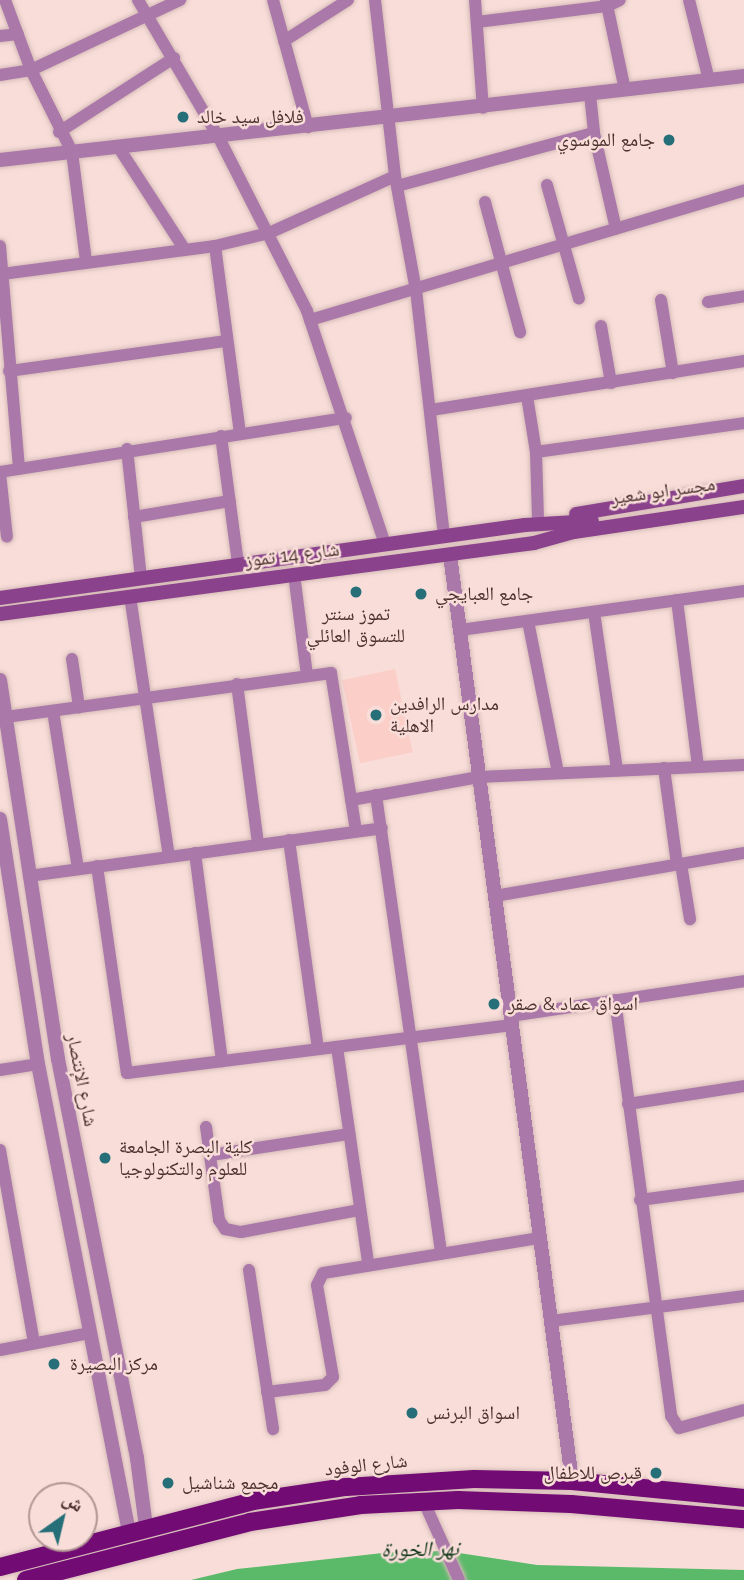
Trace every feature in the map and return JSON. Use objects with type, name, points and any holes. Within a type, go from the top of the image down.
[{"type":"main road","points":[[532,522],[744,486]]},
{"type":"main road","name":"مجسر ابو شعير","points":[[588,526],[744,498]]},
{"type":"main road","name":"مجسر ابو شعير","points":[[588,526],[744,507]]},
{"type":"main road","points":[[534,543],[744,514]]},
{"type":"main road","name":"شارع 14 تموز","points":[[0,598],[532,522],[588,526]]},
{"type":"main road","name":"شارع 14 تموز","points":[[0,614],[534,543],[588,526]]},
{"type":"main road","name":"شارع الوفود","points":[[0,1567],[253,1501],[346,1488],[474,1479],[572,1481],[744,1498]]},
{"type":"main road","name":"شارع الوفود","points":[[26,1580],[250,1522],[361,1505],[424,1502],[571,1504],[744,1519]]},
{"type":"street","points":[[5,0],[31,70],[59,132],[72,152],[86,261]]},
{"type":"street","points":[[138,0],[219,138],[269,233],[310,320],[346,418],[385,544]]},
{"type":"street","points":[[0,75],[31,70],[144,14],[180,0]]},
{"type":"street","points":[[273,0],[308,127]]},
{"type":"street","points":[[284,41],[348,0]]},
{"type":"street","points":[[375,0],[391,117],[396,181],[416,290],[444,536]]},
{"type":"street","points":[[475,0],[483,108]]},
{"type":"street","points":[[689,0],[709,80]]},
{"type":"street","points":[[477,22],[611,2],[625,90]]},
{"type":"street","points":[[0,36],[18,34]]},
{"type":"street","points":[[59,132],[174,58]]},
{"type":"street","points":[[0,160],[219,138],[744,76]]},
{"type":"street","points":[[590,94],[594,134],[616,229]]},
{"type":"street","points":[[2,274],[215,246],[269,233],[396,181],[594,134]]},
{"type":"street","points":[[120,149],[185,250]]},
{"type":"street","points":[[547,185],[579,299]]},
{"type":"street","points":[[310,320],[744,191]]},
{"type":"street","points":[[485,202],[520,332]]},
{"type":"street","points":[[0,246],[19,468]]},
{"type":"street","points":[[215,246],[240,433]]},
{"type":"street","points":[[708,302],[744,296]]},
{"type":"street","points":[[661,300],[673,373]]},
{"type":"street","points":[[601,326],[611,383]]},
{"type":"street","points":[[9,371],[226,341]]},
{"type":"street","points":[[430,411],[744,361]]},
{"type":"street","points":[[527,396],[536,452],[532,522]]},
{"type":"street","points":[[7,537],[0,472],[127,449],[346,418]]},
{"type":"street","points":[[536,452],[744,423]]},
{"type":"street","points":[[221,436],[238,564]]},
{"type":"street","points":[[127,449],[141,578]]},
{"type":"street","points":[[134,517],[230,501]]},
{"type":"street","points":[[450,555],[572,1481]]},
{"type":"street","points":[[294,574],[307,676]]},
{"type":"street","points":[[460,630],[744,591]]},
{"type":"street","points":[[130,596],[143,699],[169,856]]},
{"type":"street","points":[[677,600],[698,767]]},
{"type":"street","points":[[594,612],[617,770]]},
{"type":"street","points":[[528,621],[558,773]]},
{"type":"street","points":[[72,659],[79,707]]},
{"type":"street","points":[[6,717],[331,673],[356,831]]},
{"type":"street","name":"شارع الإنتصار","points":[[0,680],[58,1059],[137,1458],[138,1529]]},
{"type":"street","points":[[237,684],[258,844]]},
{"type":"street","points":[[53,711],[78,869]]},
{"type":"street","points":[[351,800],[479,777],[744,765]]},
{"type":"street","points":[[664,768],[690,919]]},
{"type":"street","points":[[376,796],[441,1253]]},
{"type":"street","name":"شارع الإنتصار","points":[[0,819],[5,884],[90,1333],[119,1462],[138,1529]]},
{"type":"street","points":[[29,876],[382,828]]},
{"type":"street","points":[[289,840],[318,1049]]},
{"type":"street","points":[[195,853],[222,1061]]},
{"type":"street","points":[[495,896],[744,853]]},
{"type":"street","points":[[97,866],[127,1073],[412,1038],[615,1000],[744,981]]},
{"type":"street","points":[[615,1000],[671,1416],[679,1427],[744,1410]]},
{"type":"street","points":[[337,1047],[368,1264]]},
{"type":"street","points":[[0,1070],[38,1064]]},
{"type":"street","points":[[628,1104],[744,1086]]},
{"type":"street","points":[[206,1127],[219,1220],[230,1231],[360,1210]]},
{"type":"street","points":[[211,1155],[349,1135]]},
{"type":"street","points":[[0,1150],[5,1200],[34,1343]]},
{"type":"street","points":[[640,1199],[744,1186]]},
{"type":"street","points":[[267,1392],[331,1381],[334,1370],[317,1282],[327,1271],[540,1238]]},
{"type":"street","points":[[249,1270],[273,1429]]},
{"type":"street","points":[[551,1321],[744,1296]]},
{"type":"street","points":[[0,1350],[90,1333]]},
{"type":"street","points":[[119,1462],[137,1458]]},
{"type":"street","points":[[424,1502],[459,1580]]},
{"type":"shaded area","name":"مدارس الرافدين اﻻهلية","points":[[395,669],[413,752],[360,763],[342,680]]},
{"type":"shaded area","name":"نهر الخورة","points":[[446,1551],[537,1565],[744,1570],[744,1580],[191,1580],[237,1569],[392,1552]]},
{"type":"place","name":"فلافل سيد خالد","points":[[183,117]]},
{"type":"place","name":"جامع الموسوي","points":[[669,140]]},
{"type":"place","name":"تموز سنتر للتسوق العائلي","points":[[356,592]]},
{"type":"place","name":"جامع العبايجي","points":[[421,594]]},
{"type":"place","name":"مدارس الرافدين اﻻهلية","points":[[376,715]]},
{"type":"place","name":"اسواق عماد & صقر","points":[[494,1004]]},
{"type":"place","name":"كلية البصرة الجامعة للعلوم والتكنولوجيا","points":[[105,1158]]},
{"type":"place","name":"مركز البصيرة","points":[[54,1364]]},
{"type":"place","name":"اسواق البرنس","points":[[412,1413]]},
{"type":"place","name":"قبرص للاطفال","points":[[656,1473]]},
{"type":"place","name":"مجمع شناشيل","points":[[168,1483]]}]
